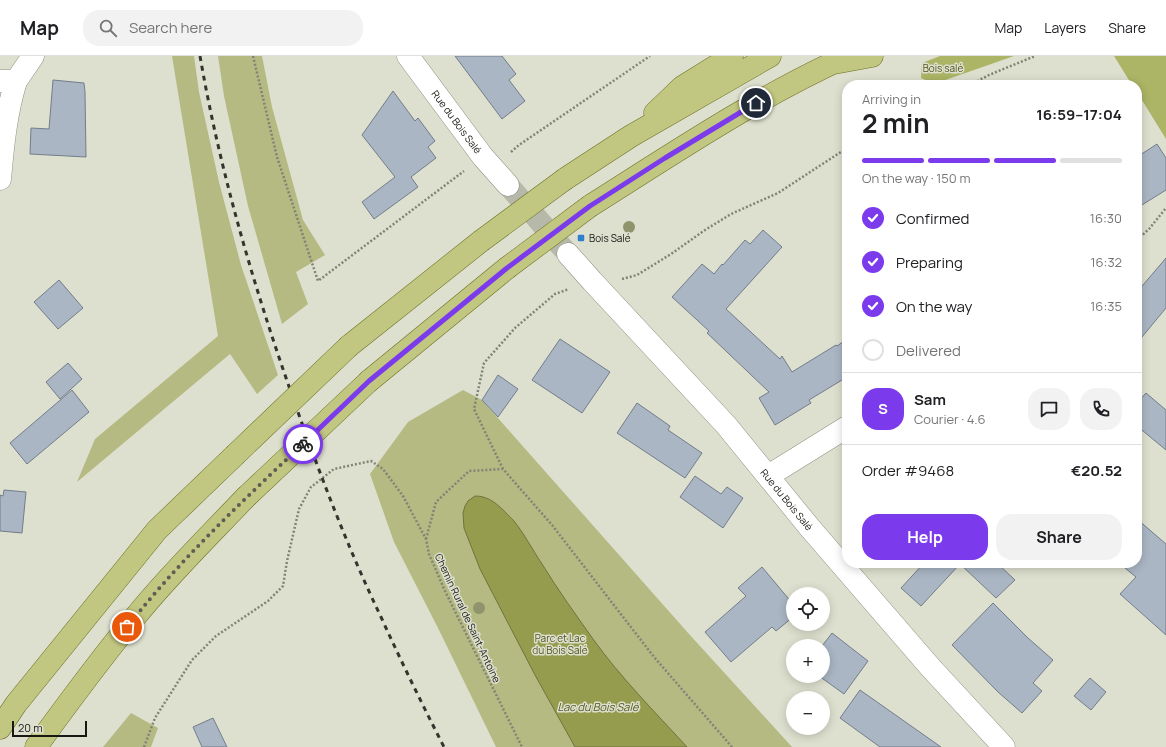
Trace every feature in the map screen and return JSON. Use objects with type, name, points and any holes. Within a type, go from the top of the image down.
[{"type":"main road","points":[[631,136],[682,87],[732,56]]},
{"type":"main road","points":[[0,728],[16,704],[157,530],[349,346],[481,241],[565,179],[631,136],[770,56]]},
{"type":"main road","points":[[36,747],[136,615],[192,552],[246,498],[369,381],[507,268],[590,206],[734,116],[790,85],[839,60],[872,56]]},
{"type":"street","points":[[0,179],[4,136],[10,100],[8,81],[33,56]]},
{"type":"street","name":"Rue du Bois Salé","points":[[408,56],[488,162],[508,185]]},
{"type":"street","name":"Rue du Bois Salé","points":[[568,254],[726,425],[842,565]]},
{"type":"street","points":[[768,476],[842,430]]},
{"type":"street","name":"Rue du Bois Salé","points":[[845,568],[916,650],[1004,747]]},
{"type":"path","points":[[253,56],[277,157],[318,281],[488,162],[519,146],[650,56]]},
{"type":"path","points":[[980,80],[1035,56]]},
{"type":"path","points":[[732,747],[654,657],[552,525],[503,469],[474,409],[484,363],[515,328],[556,294],[592,281],[617,280],[637,275],[731,214],[778,193],[842,151]]},
{"type":"path","points":[[1142,235],[1166,208]]},
{"type":"path","name":"Chemin Rural de Saint-Antoine","points":[[144,747],[155,718],[192,660],[216,636],[268,601],[283,586],[299,509],[311,487],[334,469],[371,461],[383,469],[403,496],[426,539],[429,554],[445,591],[522,747]]},
{"type":"path","points":[[426,539],[436,502],[469,471],[503,469]]},
{"type":"green space","points":[[172,56],[194,56],[199,92],[219,182],[241,265],[278,375],[257,394],[230,354],[77,482],[95,439],[218,336]]},
{"type":"green space","points":[[218,56],[262,56],[272,107],[303,220],[325,255],[296,272],[308,304],[282,324],[248,206],[224,96]]},
{"type":"green space","name":"Bois salé","points":[[940,56],[1014,56],[945,80],[925,80],[921,78],[922,63]]},
{"type":"green space","points":[[1114,56],[1166,56],[1166,139],[1142,100],[1142,80],[1129,80]]},
{"type":"green space","name":"Parc et Lac du Bois Salé","points":[[463,390],[482,400],[689,634],[792,747],[496,747],[394,542],[370,474],[408,422]]},
{"type":"green space","points":[[131,713],[158,728],[151,747],[103,747]]},
{"type":"water","name":"Lac du Bois Salé","points":[[475,496],[487,498],[492,501],[514,521],[548,574],[593,639],[638,694],[687,747],[575,747],[535,675],[480,569],[464,528],[463,513],[465,506],[468,501]]},
{"type":"building","points":[[455,56],[502,56],[516,74],[509,80],[525,101],[502,119]]},
{"type":"building","points":[[53,80],[84,83],[86,157],[30,154],[31,128],[49,129]]},
{"type":"building","points":[[393,91],[415,121],[418,118],[435,141],[428,147],[436,158],[411,177],[418,187],[374,219],[362,202],[395,177],[362,135]]},
{"type":"building","points":[[1157,144],[1166,158],[1166,190],[1142,205],[1142,154]]},
{"type":"building","points":[[763,230],[782,247],[726,309],[780,359],[782,356],[792,372],[842,342],[842,380],[809,400],[811,403],[775,425],[759,398],[769,392],[707,333],[709,331],[672,297],[702,264],[714,274],[745,240],[750,244]]},
{"type":"building","points":[[1166,258],[1166,308],[1142,337],[1142,286]]},
{"type":"building","points":[[59,280],[83,308],[58,329],[34,302]]},
{"type":"building","points":[[560,339],[610,372],[582,413],[532,380]]},
{"type":"building","points":[[68,363],[82,379],[60,399],[46,382]]},
{"type":"building","points":[[498,375],[518,389],[498,417],[482,400]]},
{"type":"building","points":[[72,390],[89,412],[27,464],[10,443]]},
{"type":"building","points":[[1146,393],[1166,410],[1166,450],[1142,430],[1142,397]]},
{"type":"building","points":[[637,403],[670,426],[668,430],[702,453],[685,478],[617,433]]},
{"type":"building","points":[[695,476],[721,494],[727,487],[743,498],[723,528],[680,497]]},
{"type":"building","points":[[4,490],[26,492],[22,533],[0,531],[0,495],[3,496]]},
{"type":"building","points":[[1142,523],[1166,544],[1166,635],[1120,594],[1136,577],[1125,568],[1142,568]]},
{"type":"building","points":[[762,567],[786,596],[786,623],[776,631],[772,627],[731,662],[705,632],[746,596],[738,588]]},
{"type":"building","points":[[919,568],[956,568],[921,606],[901,588]]},
{"type":"building","points":[[964,568],[1002,568],[1015,580],[996,598]]},
{"type":"building","points":[[993,603],[1028,638],[1053,660],[1033,683],[1042,691],[1022,713],[998,692],[952,645]]},
{"type":"building","points":[[832,633],[868,661],[844,694],[829,683],[830,683],[830,639],[827,639]]},
{"type":"building","points":[[1090,678],[1106,692],[1091,710],[1074,696]]},
{"type":"building","points":[[860,690],[941,747],[880,747],[840,718]]},
{"type":"building","points":[[213,718],[227,747],[202,747],[193,727]]},
{"type":"tunnel","points":[[508,185],[568,254]]},
{"type":"railway","points":[[200,56],[217,143],[239,229],[293,398],[345,536],[404,666],[444,747]]},
{"type":"way so far","points":[[127,627],[192,552],[303,444]]},
{"type":"place","name":"Bois Salé","points":[[581,238]]},
{"type":"route","points":[[303,444],[369,381],[507,268],[590,206],[665,158],[756,103]]}]
